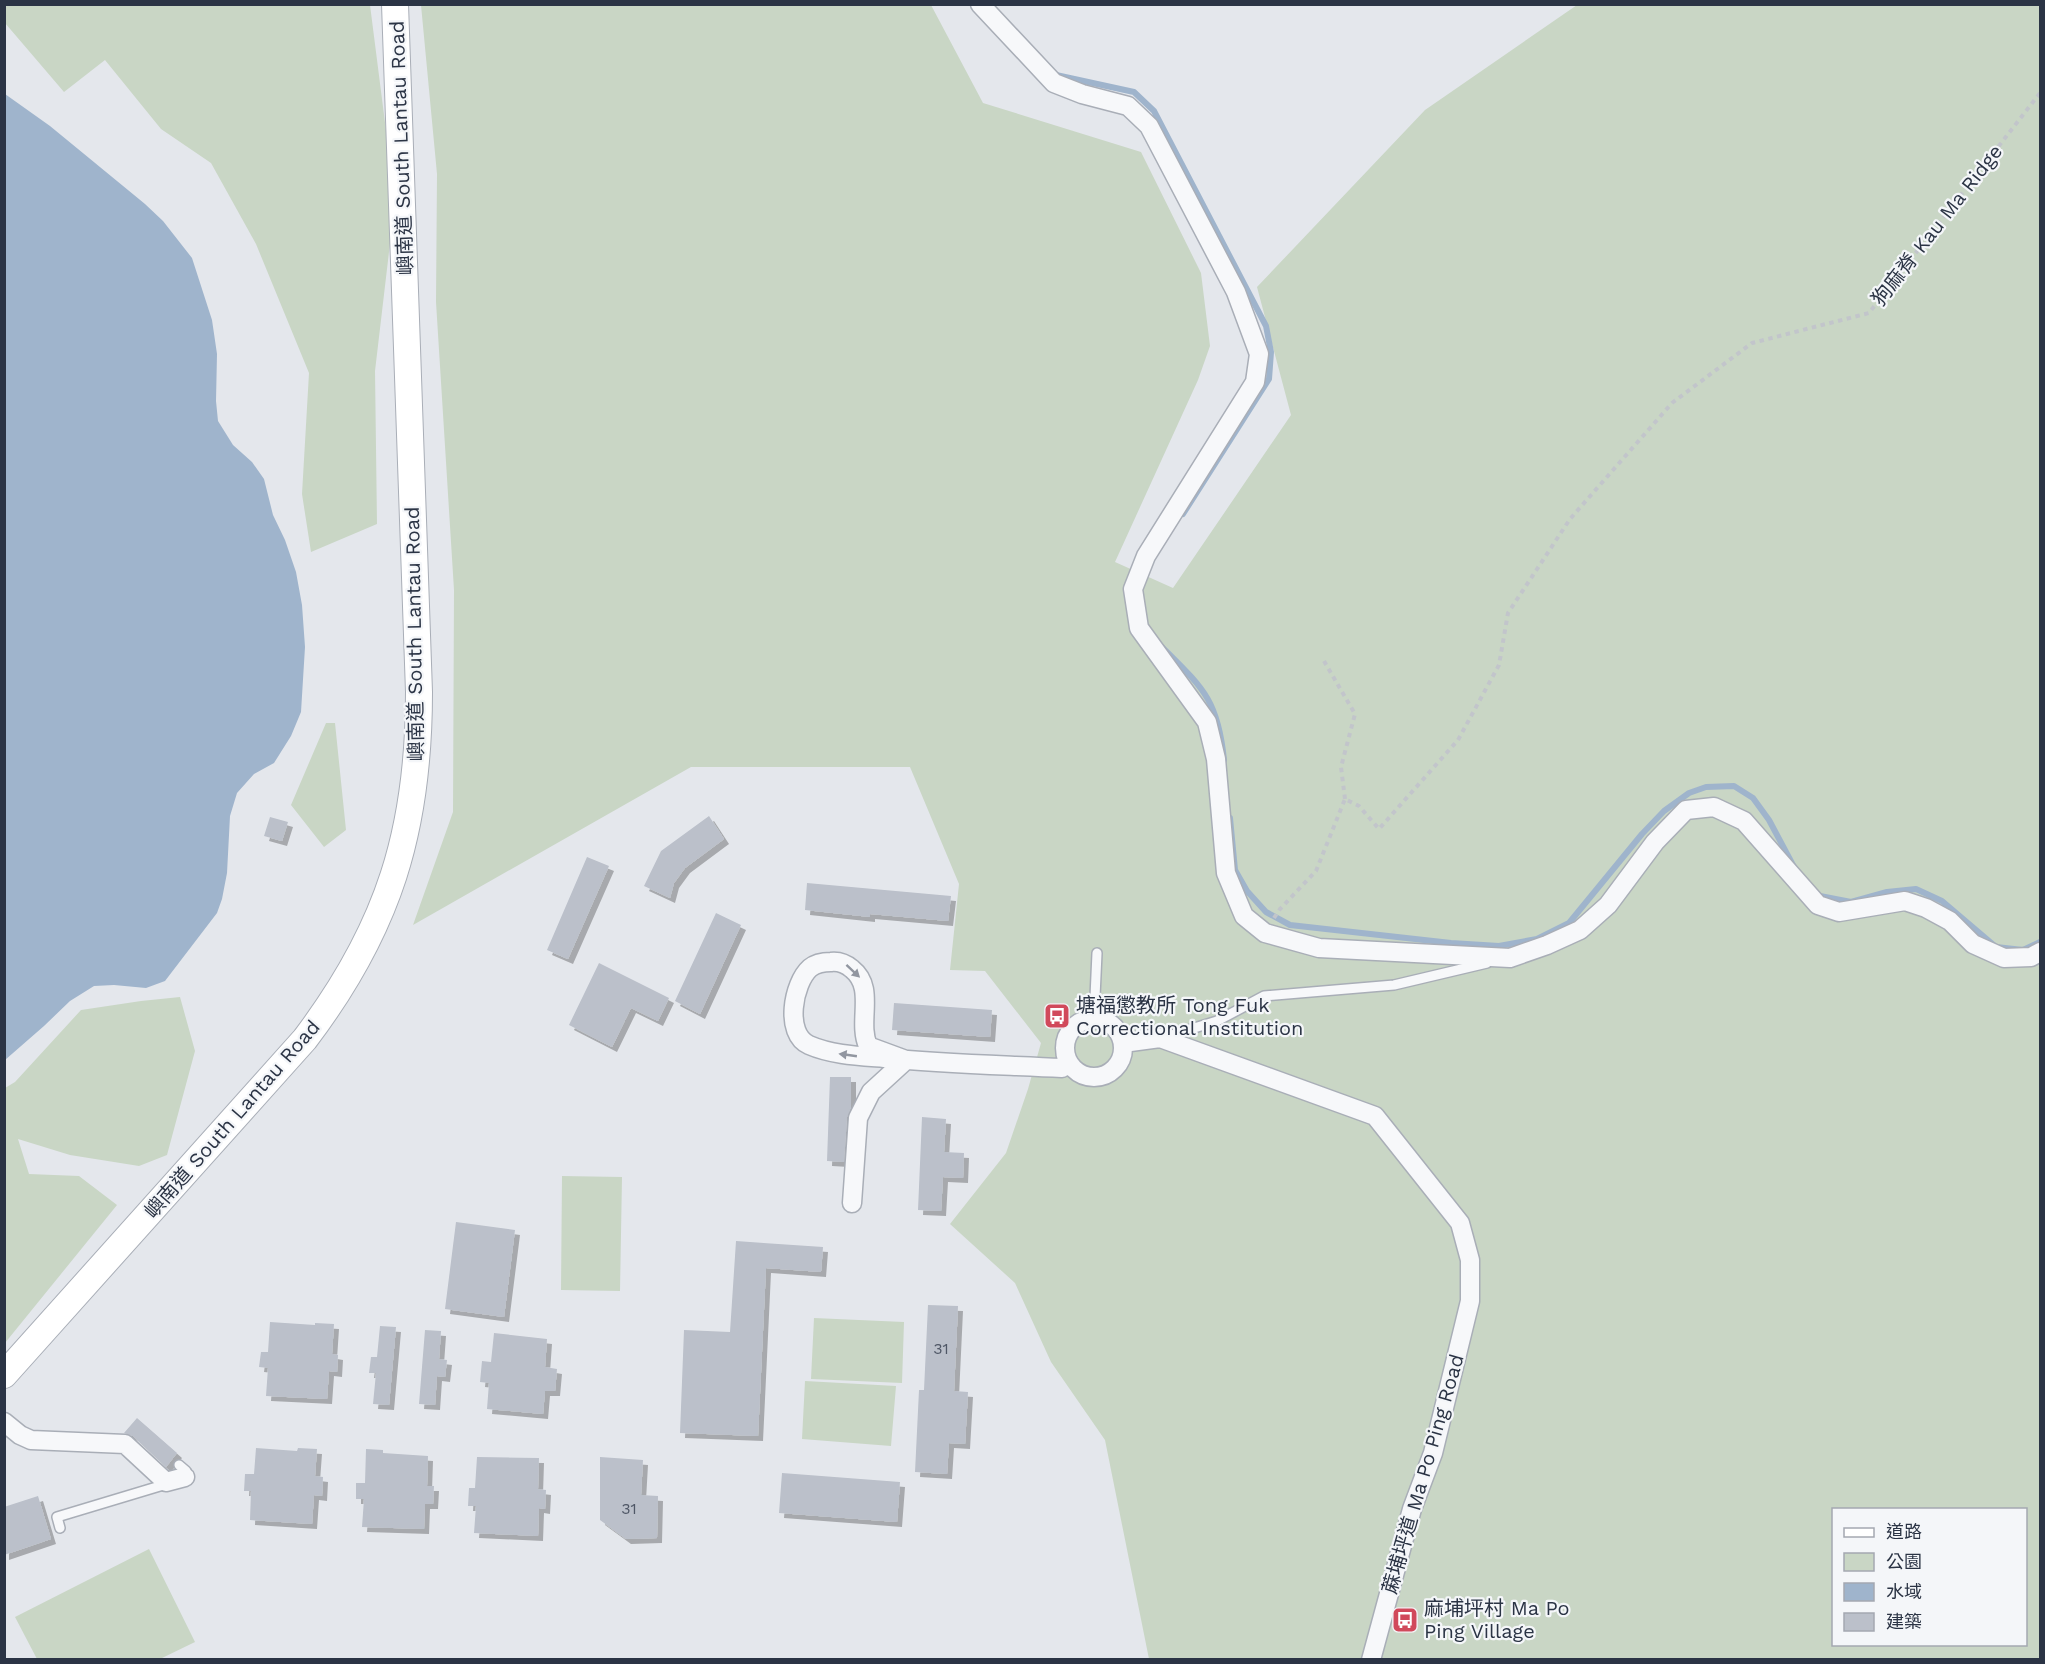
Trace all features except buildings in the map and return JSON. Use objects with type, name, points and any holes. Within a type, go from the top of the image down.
[{"type":"main road","name":"嶼南道 South Lantau Road","points":[[4,1375],[305,1039],[337,995],[360,956],[378,918],[398,863],[414,790],[419,692],[395,4]]},
{"type":"street","points":[[980,4],[1054,83],[1082,94],[1128,105],[1149,126],[1236,292],[1259,354],[1255,382],[1146,556],[1133,589],[1139,628],[1207,722],[1216,759],[1226,873],[1244,916],[1265,933],[1318,948],[1510,958],[1580,930],[1608,905],[1655,842],[1686,810],[1714,807],[1744,821],[1818,905],[1839,912],[1905,901],[1926,908],[1950,921],[1973,944],[2004,958],[2031,957],[2040,952]]},
{"type":"street","points":[[906,1060],[868,1046],[864,1036],[865,990],[861,979],[854,971],[844,963],[836,961],[811,967],[803,976],[796,992],[792,1008],[795,1028],[805,1043],[825,1051],[852,1056],[906,1060],[1062,1068],[1068,1063]]},
{"type":"street","points":[[1094,1019],[1104,1020],[1113,1026],[1120,1034],[1123,1043],[1121,1061],[1116,1069],[1100,1078],[1082,1076],[1074,1071],[1068,1063],[1065,1046],[1071,1030],[1077,1024],[1094,1019]]},
{"type":"street","name":"蔴埔坪道 Ma Po Ping Road","points":[[1123,1043],[1160,1038],[1375,1116],[1460,1223],[1470,1260],[1470,1301],[1433,1453],[1412,1509],[1371,1659]]},
{"type":"street","points":[[852,1203],[858,1118],[871,1092],[906,1060]]},
{"type":"street","points":[[4,1422],[20,1435],[31,1440],[125,1444],[166,1482],[182,1471]]},
{"type":"lane","points":[[1094,1019],[1097,953]]},
{"type":"lane","points":[[1160,1038],[1217,1021],[1264,996],[1394,985],[1510,958]]},
{"type":"lane","points":[[60,1528],[57,1517],[161,1487],[182,1471]]},
{"type":"path","name":"狗麻脊 Kau Ma Ridge","points":[[1345,799],[1359,806],[1379,829],[1458,740],[1499,664],[1508,613],[1570,519],[1672,403],[1752,343],[1869,313],[2040,93]]},
{"type":"path","points":[[1280,909],[1316,871],[1345,799],[1341,767],[1355,714],[1324,661]]},
{"type":"green space","points":[[4,5],[370,5],[395,201],[375,371],[377,524],[311,552],[302,494],[309,373],[256,244],[211,163],[161,129],[105,60],[64,92],[5,23]]},
{"type":"green space","points":[[421,5],[931,5],[983,103],[1141,152],[1201,273],[1210,346],[1198,380],[1115,562],[1173,588],[1291,415],[1257,287],[1425,110],[1577,5],[2040,5],[2040,1659],[1149,1659],[1105,1440],[1051,1362],[1015,1283],[950,1224],[1006,1153],[1041,1043],[985,971],[950,970],[959,884],[910,767],[691,767],[413,925],[453,812],[454,590],[436,302],[437,174]]},
{"type":"green space","points":[[326,723],[335,723],[346,830],[324,847],[291,805]]},
{"type":"green space","points":[[180,997],[195,1051],[167,1155],[139,1166],[70,1155],[18,1139],[29,1174],[79,1176],[117,1205],[5,1343],[5,1088],[15,1082],[81,1010]]},
{"type":"green space","points":[[562,1176],[622,1177],[620,1291],[561,1290]]},
{"type":"green space","points":[[814,1318],[904,1322],[902,1383],[811,1379]]},
{"type":"green space","points":[[805,1381],[896,1386],[891,1446],[802,1439]]},
{"type":"green space","points":[[149,1549],[195,1642],[160,1659],[37,1659],[15,1617]]},
{"type":"water","points":[[5,94],[50,126],[145,204],[163,221],[192,258],[212,320],[217,354],[218,421],[233,445],[252,462],[264,479],[273,515],[296,572],[302,605],[305,647],[301,712],[291,736],[274,763],[254,774],[237,793],[230,816],[227,873],[217,913],[165,981],[146,988],[94,986],[70,1001],[5,1060]]},
{"type":"waterway","points":[[1056,75],[1134,92],[1154,111],[1266,326],[1271,352],[1269,379],[1183,514]]},
{"type":"waterway","points":[[1162,647],[1206,696],[1218,723],[1224,760]]},
{"type":"waterway","points":[[1230,818],[1235,870],[1247,891],[1266,912],[1290,925],[1451,943],[1499,946],[1537,939],[1569,923],[1642,834],[1664,811],[1689,793],[1706,787],[1734,786],[1753,798],[1769,820],[1794,867]]},
{"type":"waterway","points":[[1816,892],[1820,896],[1851,902],[1887,892],[1916,889],[1942,901],[1996,947],[2023,950],[2040,942]]},
{"type":"place","name":"塘福懲教所 Tong Fuk Correctional Institution","points":[[1057,1016]]},
{"type":"place","name":"麻埔坪村 Ma Po Ping Village","points":[[1405,1620]]}]
